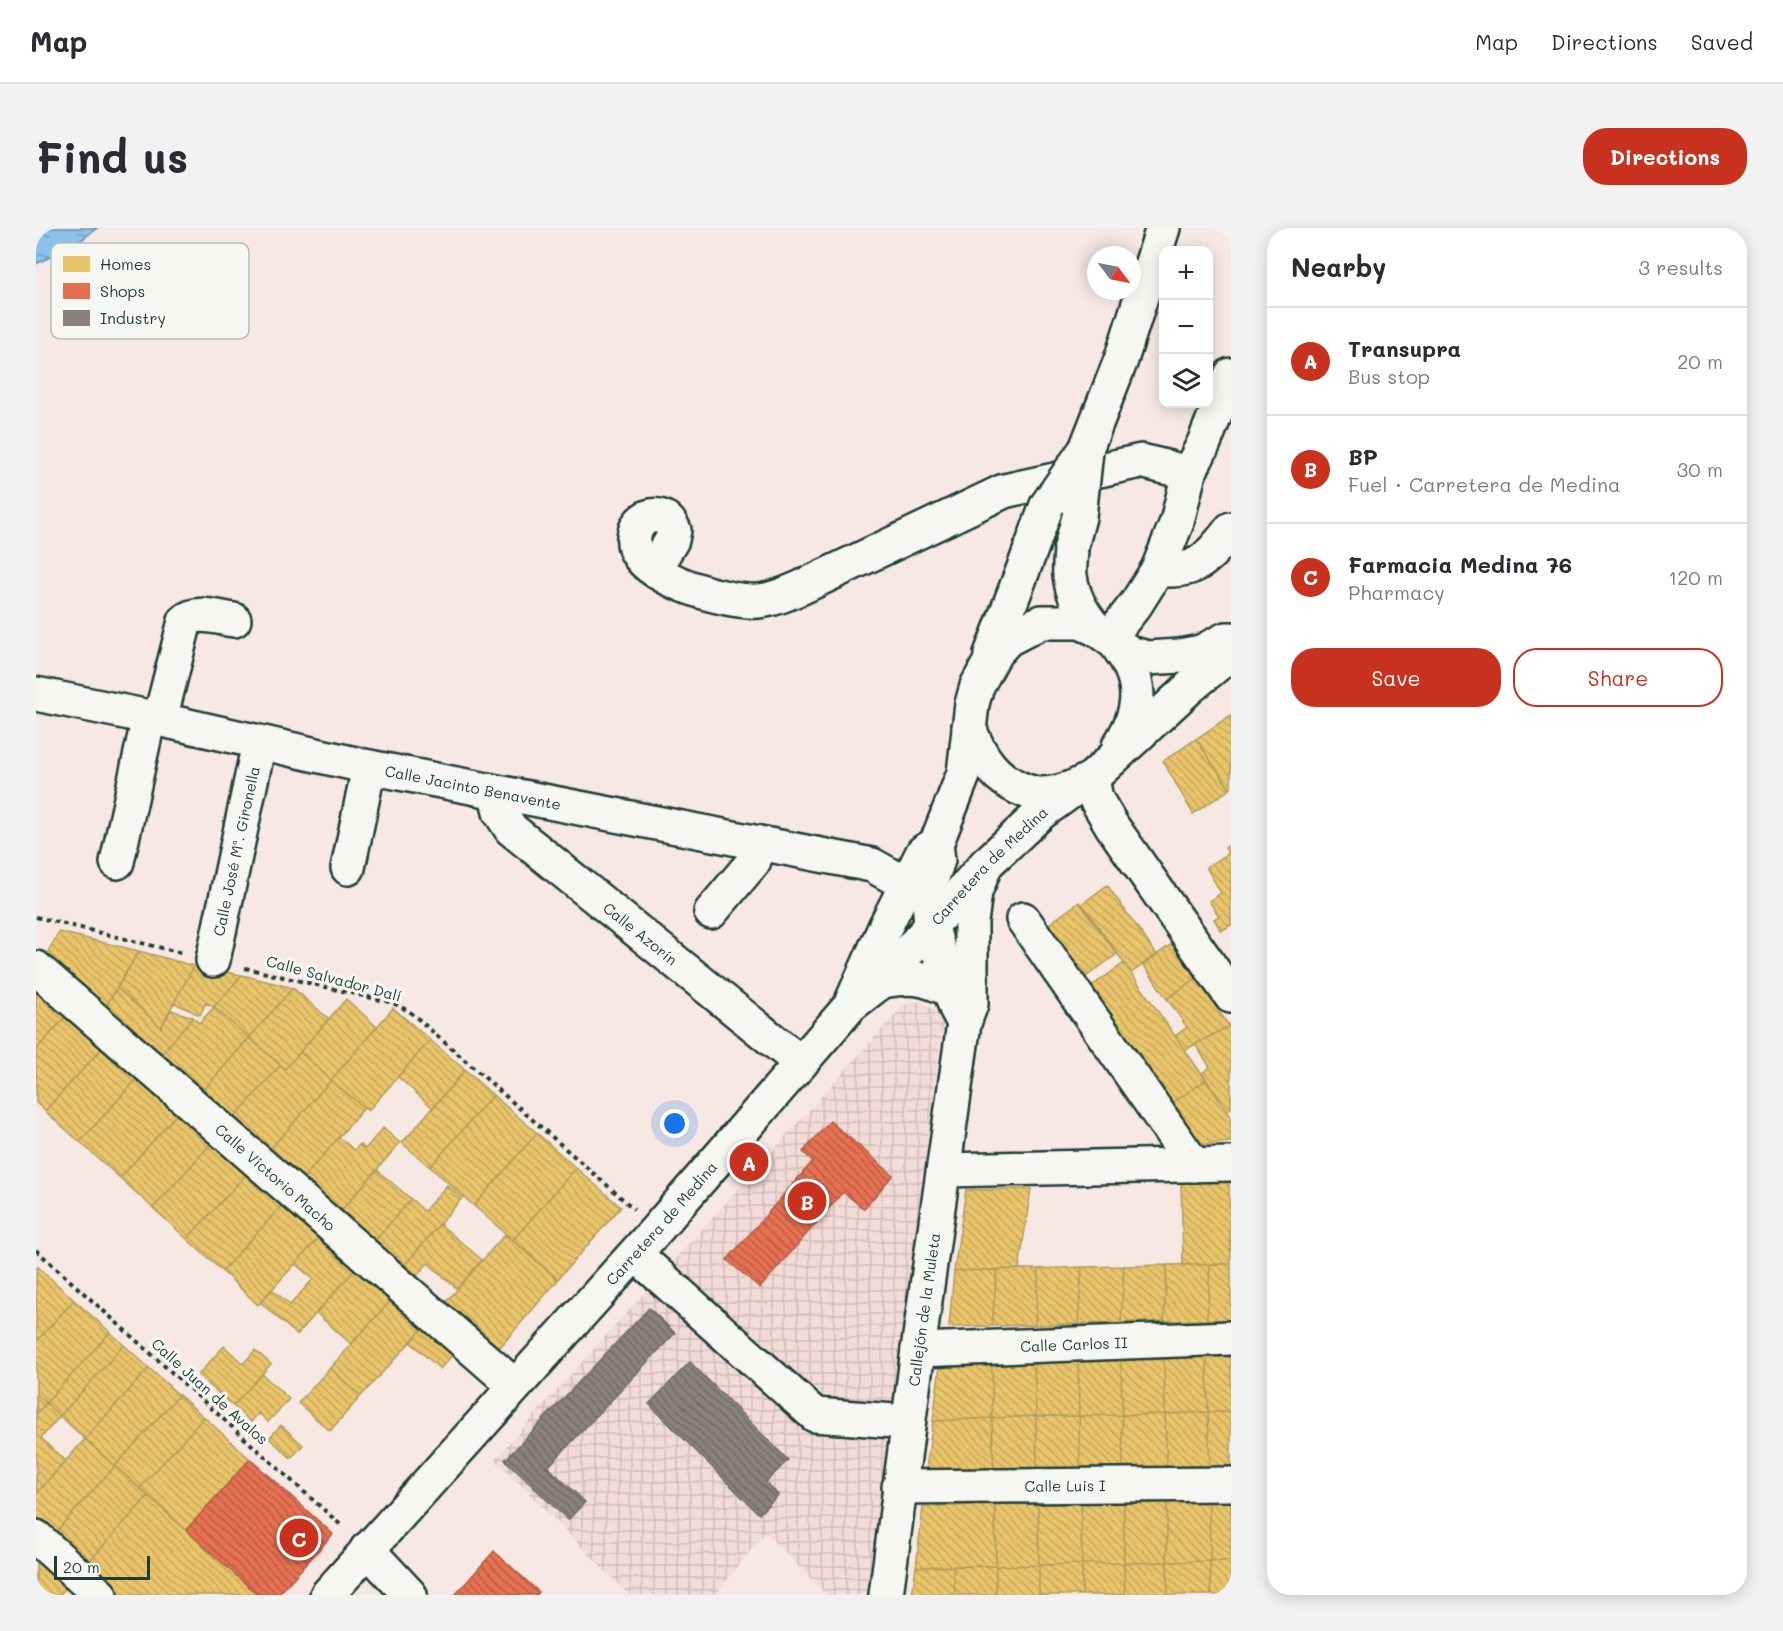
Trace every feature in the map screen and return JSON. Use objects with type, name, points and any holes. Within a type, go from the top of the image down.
[{"type":"street","points":[[964,1023],[950,990],[931,924],[929,886],[938,860],[936,844],[964,773],[972,704],[977,686],[1047,505],[1086,449],[1121,360],[1164,228]]},
{"type":"street","points":[[1107,637],[1136,604],[1158,569],[1177,522],[1189,473],[1204,443],[1231,375]]},
{"type":"street","points":[[1086,449],[1079,517],[1071,547],[1070,576],[1085,617],[1125,655],[1134,671],[1138,688],[1137,703],[1124,738],[1091,777]]},
{"type":"street","points":[[654,569],[671,580],[699,592],[735,600],[758,601],[780,597],[1004,491],[1141,461],[1189,473]]},
{"type":"street","points":[[1158,569],[1174,572],[1204,561],[1231,529]]},
{"type":"street","points":[[117,862],[154,718],[184,621],[194,615],[234,620]]},
{"type":"street","points":[[985,669],[1008,639],[1041,622],[1080,622],[1130,653],[1147,658],[1165,658],[1201,652],[1226,639],[1231,639]]},
{"type":"street","points":[[969,727],[975,745],[986,763],[1000,777],[1017,788],[1037,794],[1056,792],[1091,777],[1189,687],[1231,653]]},
{"type":"street","name":"Calle Jacinto Benavente","points":[[36,694],[496,793],[872,865],[906,884]]},
{"type":"street","name":"Calle José Mª. Gironella","points":[[213,960],[259,743]]},
{"type":"street","points":[[348,868],[369,767]]},
{"type":"street","points":[[1091,777],[1096,799],[1112,826],[1231,996]]},
{"type":"street","name":"Carretera de Medina","points":[[327,1595],[657,1229],[851,1005],[882,981],[986,864],[1042,812],[1091,777]]},
{"type":"street","name":"Calle Azorín","points":[[496,793],[500,812],[510,829],[801,1063]]},
{"type":"street","points":[[711,912],[754,861],[758,843]]},
{"type":"street","points":[[851,1005],[867,965],[906,884],[923,852],[936,844]]},
{"type":"street","name":"Callejón de la Muleta","points":[[886,1595],[964,1023],[971,1004],[971,922],[975,892],[986,864]]},
{"type":"street","points":[[1023,919],[1194,1165]]},
{"type":"street","name":"Calle Victorio Macho","points":[[36,968],[515,1386]]},
{"type":"street","points":[[882,981],[910,977],[925,979],[950,990]]},
{"type":"street","points":[[944,1170],[1231,1164]]},
{"type":"street","points":[[634,1254],[815,1415],[908,1422]]},
{"type":"street","name":"Calle Carlos II","points":[[918,1350],[1231,1338]]},
{"type":"street","name":"Calle Luis I","points":[[899,1487],[1231,1484]]},
{"type":"street","points":[[36,1538],[100,1595]]},
{"type":"street","points":[[367,1550],[410,1595]]},
{"type":"path","name":"Calle Salvador Dalí","points":[[36,917],[393,1003],[408,1011],[657,1229]]},
{"type":"path","name":"Calle Juan de Avalos","points":[[36,1250],[367,1550]]},
{"type":"shaded area","points":[[920,1002],[935,1009],[943,1023],[868,1595],[827,1595],[765,1533],[715,1595],[629,1595],[495,1459],[903,1006]]},
{"type":"water","points":[[36,228],[97,228],[77,243],[51,243],[51,256],[36,264]]},
{"type":"building: Homes","points":[[1231,715],[1231,788],[1230,789],[1196,739]]},
{"type":"building: Homes","points":[[1196,739],[1230,789],[1193,814],[1163,761]]},
{"type":"building: Homes","points":[[1231,844],[1231,925],[1221,931],[1214,919],[1219,916],[1209,901],[1221,893],[1206,867],[1228,854],[1225,848]]},
{"type":"building: Homes","points":[[1107,885],[1157,955],[1131,973],[1082,904]]},
{"type":"building: Homes","points":[[1079,902],[1117,954],[1083,979],[1045,927]]},
{"type":"building: Homes","points":[[59,932],[139,951],[104,1009],[45,957]]},
{"type":"building: Homes","points":[[1172,944],[1196,978],[1167,999],[1143,964]]},
{"type":"building: Homes","points":[[139,951],[194,966],[161,1027],[117,988]]},
{"type":"building: Homes","points":[[1124,963],[1206,1080],[1171,1104],[1089,988]]},
{"type":"building: Homes","points":[[194,966],[242,975],[214,1007],[206,1003],[200,1015],[174,1003]]},
{"type":"building: Homes","points":[[242,975],[293,988],[249,1038],[214,1007]]},
{"type":"building: Homes","points":[[1196,978],[1229,1026],[1185,1050],[1175,1036],[1187,1027],[1167,999]]},
{"type":"building: Homes","points":[[36,983],[69,1013],[36,1050]]},
{"type":"building: Homes","points":[[117,988],[161,1027],[171,1010],[193,1017],[159,1057],[104,1009]]},
{"type":"building: Homes","points":[[293,988],[329,1019],[285,1069],[249,1038]]},
{"type":"building: Homes","points":[[346,999],[377,1027],[331,1080],[300,1052]]},
{"type":"building: Homes","points":[[214,1007],[249,1038],[201,1093],[159,1057],[193,1017],[199,1023]]},
{"type":"building: Homes","points":[[393,1008],[430,1040],[368,1111],[331,1080]]},
{"type":"building: Homes","points":[[69,1013],[105,1045],[45,1111],[36,1103],[36,1050]]},
{"type":"building: Homes","points":[[1229,1026],[1231,1029],[1231,1108],[1227,1111],[1202,1073],[1210,1067],[1195,1044]]},
{"type":"building: Homes","points":[[249,1038],[281,1065],[232,1120],[201,1093]]},
{"type":"building: Homes","points":[[430,1040],[465,1070],[433,1108],[398,1077]]},
{"type":"building: Homes","points":[[105,1045],[139,1076],[80,1142],[45,1111]]},
{"type":"building: Homes","points":[[300,1052],[331,1080],[268,1152],[232,1120],[281,1065],[285,1069]]},
{"type":"building: Homes","points":[[465,1070],[493,1095],[430,1167],[402,1143]]},
{"type":"building: Homes","points":[[144,1071],[183,1107],[120,1178],[80,1142]]},
{"type":"building: Homes","points":[[331,1080],[364,1108],[301,1181],[268,1152]]},
{"type":"building: Homes","points":[[1206,1080],[1231,1117],[1231,1142],[1199,1145],[1171,1104]]},
{"type":"building: Homes","points":[[493,1095],[537,1133],[474,1206],[430,1167]]},
{"type":"building: Homes","points":[[183,1107],[217,1137],[153,1208],[120,1178]]},
{"type":"building: Homes","points":[[383,1128],[400,1143],[339,1213],[301,1181],[339,1137],[354,1150],[360,1144],[365,1149]]},
{"type":"building: Homes","points":[[537,1133],[576,1168],[513,1240],[474,1206]]},
{"type":"building: Homes","points":[[217,1137],[252,1168],[187,1239],[153,1208]]},
{"type":"building: Homes","points":[[252,1168],[287,1200],[222,1271],[187,1239]]},
{"type":"building: Homes","points":[[576,1168],[621,1207],[558,1279],[513,1240]]},
{"type":"building: Homes","points":[[377,1170],[411,1199],[373,1243],[339,1213]]},
{"type":"building: Homes","points":[[1229,1180],[1231,1264],[1183,1265],[1181,1181]]},
{"type":"building: Homes","points":[[447,1185],[462,1198],[402,1268],[373,1243],[411,1199],[424,1211]]},
{"type":"building: Homes","points":[[1031,1189],[1019,1269],[954,1271],[966,1190]]},
{"type":"building: Homes","points":[[287,1200],[323,1233],[258,1305],[222,1271]]},
{"type":"building: Homes","points":[[440,1224],[482,1260],[457,1289],[428,1263],[414,1279],[402,1268]]},
{"type":"building: Homes","points":[[323,1233],[359,1265],[297,1335],[260,1302],[272,1289],[290,1305],[313,1279],[295,1264]]},
{"type":"building: Homes","points":[[505,1234],[558,1280],[495,1353],[442,1307]]},
{"type":"building: Homes","points":[[1210,1264],[1231,1264],[1231,1320],[1207,1320]]},
{"type":"building: Homes","points":[[1210,1264],[1207,1320],[1164,1321],[1167,1265]]},
{"type":"building: Homes","points":[[359,1265],[394,1297],[351,1344],[316,1313]]},
{"type":"building: Homes","points":[[1167,1265],[1164,1321],[1121,1323],[1124,1266]]},
{"type":"building: Homes","points":[[1124,1266],[1121,1323],[1078,1324],[1082,1267]]},
{"type":"building: Homes","points":[[38,1267],[74,1300],[36,1342],[36,1270]]},
{"type":"building: Homes","points":[[1082,1267],[1078,1324],[1035,1325],[1039,1269]]},
{"type":"building: Homes","points":[[1039,1269],[1035,1325],[992,1326],[997,1270]]},
{"type":"building: Homes","points":[[997,1270],[992,1326],[949,1327],[954,1271]]},
{"type":"building: Homes","points":[[394,1297],[426,1325],[361,1396],[330,1368]]},
{"type":"building: Homes","points":[[74,1300],[110,1332],[46,1403],[36,1394],[36,1342]]},
{"type":"building: Homes","points":[[426,1325],[455,1352],[440,1369],[410,1342]]},
{"type":"building: Homes","points":[[110,1332],[124,1345],[60,1416],[46,1403]]},
{"type":"building: Homes","points":[[124,1345],[149,1368],[85,1439],[60,1416]]},
{"type":"building: Homes","points":[[224,1346],[243,1364],[255,1350],[271,1364],[233,1406],[198,1375]]},
{"type":"building: Homes","points":[[1231,1356],[1231,1412],[1208,1412],[1207,1357]]},
{"type":"building: Homes","points":[[1207,1357],[1208,1412],[1165,1414],[1164,1358]]},
{"type":"building: Homes","points":[[1164,1358],[1165,1414],[1122,1415],[1121,1359]]},
{"type":"building: Homes","points":[[1121,1359],[1122,1415],[1079,1416],[1078,1360]]},
{"type":"building: Homes","points":[[1078,1360],[1079,1416],[1036,1416],[1034,1361]]},
{"type":"building: Homes","points":[[1034,1361],[1036,1416],[992,1418],[992,1362]]},
{"type":"building: Homes","points":[[992,1362],[992,1418],[933,1421],[940,1366]]},
{"type":"building: Homes","points":[[149,1368],[179,1395],[115,1466],[85,1439]]},
{"type":"building: Homes","points":[[330,1368],[361,1396],[330,1431],[298,1403]]},
{"type":"building: Homes","points":[[262,1374],[289,1399],[268,1422],[259,1413],[251,1422],[233,1406]]},
{"type":"building: Homes","points":[[36,1394],[46,1403],[36,1414]]},
{"type":"building: Homes","points":[[179,1395],[204,1417],[140,1488],[115,1466]]},
{"type":"building: Homes","points":[[46,1403],[60,1416],[41,1438],[66,1461],[36,1494],[36,1414]]},
{"type":"building: Homes","points":[[1208,1412],[1231,1412],[1231,1470],[1210,1470]]},
{"type":"building: Homes","points":[[1208,1412],[1210,1470],[1167,1471],[1165,1414]]},
{"type":"building: Homes","points":[[1165,1414],[1167,1471],[1123,1472],[1122,1415]]},
{"type":"building: Homes","points":[[1122,1415],[1123,1472],[1080,1473],[1079,1416]]},
{"type":"building: Homes","points":[[1036,1416],[1079,1416],[1080,1473],[1037,1474]]},
{"type":"building: Homes","points":[[1036,1416],[1037,1474],[994,1475],[992,1418]]},
{"type":"building: Homes","points":[[204,1417],[250,1459],[186,1530],[140,1488]]},
{"type":"building: Homes","points":[[992,1418],[994,1475],[925,1476],[933,1421]]},
{"type":"building: Homes","points":[[281,1425],[303,1445],[291,1458],[269,1438]]},
{"type":"building: Homes","points":[[85,1439],[115,1466],[52,1536],[36,1522],[36,1494]]},
{"type":"building: Homes","points":[[115,1466],[148,1496],[85,1566],[52,1536]]},
{"type":"building: Homes","points":[[148,1496],[258,1595],[117,1595],[85,1566]]},
{"type":"building: Homes","points":[[1231,1500],[1231,1561],[1210,1561],[1209,1501]]},
{"type":"building: Homes","points":[[1167,1501],[1167,1562],[1124,1563],[1124,1502]]},
{"type":"building: Homes","points":[[1167,1501],[1209,1501],[1210,1561],[1167,1562]]},
{"type":"building: Homes","points":[[1124,1502],[1124,1563],[1082,1564],[1081,1503]]},
{"type":"building: Homes","points":[[1081,1503],[1082,1564],[1039,1565],[1038,1504]]},
{"type":"building: Homes","points":[[995,1504],[996,1566],[916,1567],[923,1507]]},
{"type":"building: Homes","points":[[995,1504],[1038,1504],[1039,1565],[996,1566]]},
{"type":"building: Homes","points":[[36,1557],[68,1586],[59,1595],[36,1595]]},
{"type":"building: Homes","points":[[1210,1561],[1231,1561],[1231,1595],[1211,1595]]},
{"type":"building: Homes","points":[[1210,1561],[1211,1595],[1168,1595],[1167,1562]]},
{"type":"building: Homes","points":[[1167,1562],[1168,1595],[1125,1595],[1124,1563]]},
{"type":"building: Homes","points":[[1124,1563],[1125,1595],[1082,1595],[1082,1564]]},
{"type":"building: Homes","points":[[1082,1564],[1082,1595],[1039,1595],[1039,1565]]},
{"type":"building: Homes","points":[[1039,1565],[1039,1595],[996,1595],[996,1566]]},
{"type":"building: Homes","points":[[953,1566],[955,1595],[912,1595],[916,1567]]},
{"type":"building: Homes","points":[[953,1566],[996,1566],[996,1595],[955,1595]]},
{"type":"building: Shops","points":[[830,1121],[893,1175],[864,1209],[843,1192],[760,1288],[727,1260],[813,1161],[803,1152]]},
{"type":"building: Shops","points":[[250,1459],[333,1534],[278,1595],[258,1595],[186,1530]]},
{"type":"building: Shops","points":[[494,1551],[539,1592],[537,1595],[455,1595]]},
{"type":"building: Industry","points":[[649,1308],[675,1333],[548,1467],[585,1502],[568,1520],[505,1460]]},
{"type":"building: Industry","points":[[690,1362],[788,1460],[766,1482],[778,1495],[759,1514],[649,1404]]},
{"type":"place","name":"Transupra","points":[[749,1162]]},
{"type":"place","name":"BP","points":[[807,1201]]},
{"type":"place","name":"Farmacia Medina 76","points":[[299,1538]]}]
